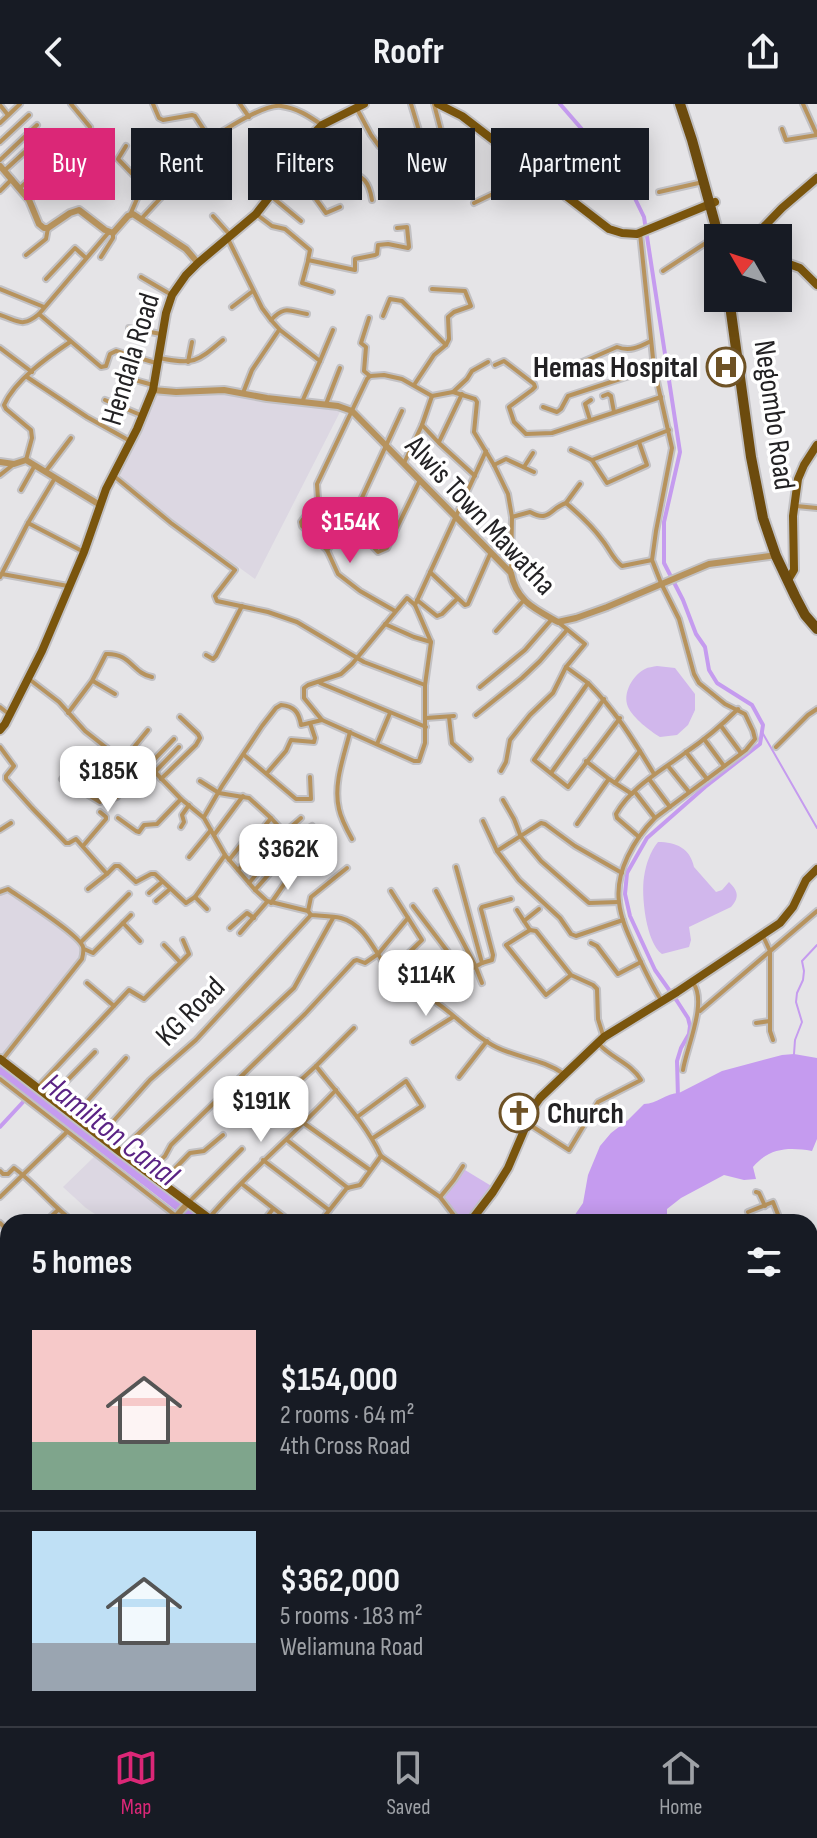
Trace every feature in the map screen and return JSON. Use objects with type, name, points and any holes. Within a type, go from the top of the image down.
[{"type":"highway","points":[[682,104],[703,182],[713,203]]},
{"type":"highway","points":[[682,104],[718,224]]},
{"type":"highway","name":"Negombo Road","points":[[734,312],[763,518],[789,579],[817,626]]},
{"type":"main road","points":[[436,104],[462,116],[491,138]]},
{"type":"main road","name":"Hendala Road","points":[[319,128],[358,105]]},
{"type":"main road","points":[[765,224],[817,178]]},
{"type":"main road","name":"Hendala Road","points":[[0,730],[29,679],[70,587],[106,489],[143,416],[154,388],[166,313],[172,295],[186,275],[256,214],[267,200]]},
{"type":"main road","points":[[571,200],[609,229],[622,233],[641,232],[713,203]]},
{"type":"main road","points":[[792,265],[800,268],[816,283]]},
{"type":"main road","points":[[789,579],[794,570],[794,506],[798,479],[817,445]]},
{"type":"main road","points":[[476,1214],[508,1168],[540,1098],[601,1040],[780,923],[806,880],[817,869]]},
{"type":"main road","points":[[1,1060],[204,1214]]},
{"type":"street","points":[[0,123],[20,104]]},
{"type":"street","points":[[71,104],[90,127]]},
{"type":"street","points":[[153,104],[163,120],[192,115],[203,128]]},
{"type":"street","points":[[240,104],[249,117]]},
{"type":"street","points":[[411,104],[418,128]]},
{"type":"street","points":[[436,104],[441,128]]},
{"type":"street","points":[[782,129],[786,140],[817,135],[803,104]]},
{"type":"street","points":[[0,105],[8,115]]},
{"type":"street","points":[[358,105],[378,145]]},
{"type":"street","points":[[229,128],[273,106],[302,112],[322,125]]},
{"type":"street","points":[[0,142],[29,115]]},
{"type":"street","points":[[1,165],[37,125]]},
{"type":"street","points":[[0,315],[28,323],[86,258],[130,215],[143,185],[118,159],[126,146]]},
{"type":"street","points":[[1,165],[24,149]]},
{"type":"street","points":[[1,165],[24,193]]},
{"type":"street","points":[[362,178],[370,185],[372,200]]},
{"type":"street","points":[[0,191],[12,179]]},
{"type":"street","points":[[659,192],[703,182]]},
{"type":"street","points":[[20,188],[24,184]]},
{"type":"street","points":[[474,203],[491,195]]},
{"type":"street","points":[[29,200],[39,224],[48,228]]},
{"type":"street","points":[[141,219],[159,200]]},
{"type":"street","points":[[275,200],[301,221]]},
{"type":"street","points":[[317,200],[326,213],[340,207]]},
{"type":"street","points":[[26,255],[46,239],[48,228],[79,210],[111,232],[113,238],[101,257]]},
{"type":"street","points":[[256,214],[272,226],[285,229],[310,250],[302,283],[332,292]]},
{"type":"street","points":[[130,215],[186,249],[198,263]]},
{"type":"street","points":[[213,216],[230,238],[253,291],[271,320],[320,361]]},
{"type":"street","points":[[308,260],[355,270],[355,259],[375,255],[378,245],[408,248],[407,227],[397,228]]},
{"type":"street","points":[[641,232],[654,368],[670,430],[672,457],[652,560],[679,619],[699,683],[725,704],[745,714],[755,739],[655,818],[639,837],[622,873],[619,902],[623,920],[662,1000]]},
{"type":"street","points":[[663,271],[704,247]]},
{"type":"street","points":[[46,279],[75,248],[86,258]]},
{"type":"street","points":[[141,277],[172,295]]},
{"type":"street","points":[[0,289],[44,307]]},
{"type":"street","points":[[414,385],[449,339],[448,317],[471,305],[465,291],[432,289]]},
{"type":"street","points":[[232,307],[253,291]]},
{"type":"street","points":[[383,316],[390,299],[402,301],[446,345]]},
{"type":"street","points":[[271,320],[284,310],[307,314]]},
{"type":"street","points":[[39,314],[101,367],[106,366],[110,354],[116,351],[159,361],[199,360],[223,340]]},
{"type":"street","points":[[369,318],[361,343],[366,347],[364,371],[370,376],[402,379],[432,396],[453,392],[477,402],[474,432],[508,494],[512,517],[511,573]]},
{"type":"street","points":[[129,328],[163,334]]},
{"type":"street","points":[[243,393],[252,370],[280,330]]},
{"type":"street","points":[[302,402],[333,330]]},
{"type":"street","points":[[552,373],[617,347],[632,350],[651,341]]},
{"type":"street","points":[[26,460],[31,430],[4,405],[8,396],[32,372],[70,342]]},
{"type":"street","points":[[188,362],[192,342]]},
{"type":"street","points":[[0,348],[32,372]]},
{"type":"street","points":[[495,365],[504,361],[534,384],[532,390],[509,407],[514,422],[526,434],[552,433],[662,397]]},
{"type":"street","points":[[453,392],[472,371],[488,362]]},
{"type":"street","points":[[326,404],[340,368]]},
{"type":"street","points":[[543,407],[557,412],[568,396],[654,368]]},
{"type":"street","points":[[117,375],[176,392],[224,390],[326,404],[352,411]]},
{"type":"street","points":[[370,376],[317,484],[318,499],[302,518],[302,526],[327,550],[338,574],[360,591],[396,611]]},
{"type":"street","points":[[27,377],[87,417],[131,441]]},
{"type":"street","points":[[439,443],[462,394]]},
{"type":"street","points":[[404,463],[432,396]]},
{"type":"street","points":[[603,396],[611,396],[614,412]]},
{"type":"street","points":[[105,400],[143,416]]},
{"type":"street","points":[[590,420],[585,404],[591,400]]},
{"type":"street","name":"Alwis Town Mawatha","points":[[352,411],[511,573],[515,588],[524,600],[555,620],[587,614],[709,564],[778,555]]},
{"type":"street","points":[[327,550],[348,528],[402,411]]},
{"type":"street","points":[[422,425],[475,476]]},
{"type":"street","points":[[592,460],[670,430]]},
{"type":"street","points":[[46,471],[71,438]]},
{"type":"street","points":[[571,450],[592,460],[607,483],[647,465],[639,442]]},
{"type":"street","points":[[457,599],[437,616],[416,603],[407,598],[341,674],[304,688],[304,698],[322,720],[419,761],[425,743],[425,685],[431,642],[416,603],[486,451]]},
{"type":"street","points":[[524,467],[533,453]]},
{"type":"street","points":[[494,465],[506,459],[534,472]]},
{"type":"street","points":[[0,475],[14,464],[26,460],[100,505]]},
{"type":"street","points":[[0,462],[14,464]]},
{"type":"street","points":[[21,490],[35,465]]},
{"type":"street","points":[[113,475],[171,523],[233,568],[234,573],[215,598],[217,601],[297,622],[357,658],[425,685]]},
{"type":"street","points":[[56,477],[1,576],[70,587]]},
{"type":"street","points":[[348,528],[363,536],[378,552],[383,551],[420,480]]},
{"type":"street","points":[[512,517],[530,512],[539,517],[547,516],[566,503],[580,484]]},
{"type":"street","points":[[566,503],[604,542],[620,565],[652,560]]},
{"type":"street","points":[[794,506],[817,508]]},
{"type":"street","points":[[28,523],[84,552]]},
{"type":"street","points":[[430,572],[465,605],[491,552]]},
{"type":"street","points":[[496,631],[524,600]]},
{"type":"street","points":[[206,655],[213,659],[216,656],[242,606]]},
{"type":"street","points":[[480,687],[555,620],[585,644],[566,667],[553,693],[510,740],[501,771]]},
{"type":"street","points":[[385,624],[431,642]]},
{"type":"street","points":[[476,715],[522,678],[567,630]]},
{"type":"street","points":[[68,713],[92,681],[106,654],[118,654],[146,676],[152,677]]},
{"type":"street","points":[[566,667],[588,683],[620,718],[654,774]]},
{"type":"street","points":[[29,679],[59,702],[85,731],[108,749],[155,772],[204,818],[225,855],[269,902],[343,918],[371,942],[398,982],[406,988],[431,999],[498,1048],[547,1063],[564,1074]]},
{"type":"street","points":[[92,681],[115,694]]},
{"type":"street","points":[[317,682],[426,727]]},
{"type":"street","points":[[588,683],[534,757],[535,762],[568,787],[620,718]]},
{"type":"street","points":[[551,773],[604,699]]},
{"type":"street","points":[[204,818],[276,708],[281,705],[294,709],[300,716],[301,725],[322,720]]},
{"type":"street","points":[[0,707],[10,715]]},
{"type":"street","points":[[639,837],[616,817],[621,806],[654,774],[721,726],[738,709]]},
{"type":"street","points":[[776,747],[817,709]]},
{"type":"street","points":[[377,744],[390,712]]},
{"type":"street","points":[[161,779],[200,738],[180,717]]},
{"type":"street","points":[[426,718],[451,717],[452,743],[470,759]]},
{"type":"street","points":[[267,773],[286,751],[291,740],[314,742],[310,723]]},
{"type":"street","points":[[721,726],[741,753]]},
{"type":"street","points":[[125,758],[148,730]]},
{"type":"street","points":[[350,732],[337,796],[339,812],[352,839]]},
{"type":"street","points":[[146,768],[174,739]]},
{"type":"street","points":[[704,739],[724,766]]},
{"type":"street","points":[[0,747],[14,766],[6,779],[66,843],[76,839],[107,874]]},
{"type":"street","points":[[155,772],[179,747]]},
{"type":"street","points":[[95,776],[108,749]]},
{"type":"street","points":[[615,783],[640,751]]},
{"type":"street","points":[[686,752],[707,779]]},
{"type":"street","points":[[244,755],[296,799],[311,799],[310,777]]},
{"type":"street","points":[[586,761],[633,793],[655,818]]},
{"type":"street","points":[[62,779],[100,802],[107,796],[117,797],[140,765]]},
{"type":"street","points":[[668,765],[689,792]]},
{"type":"street","points":[[577,824],[609,779]]},
{"type":"street","points":[[649,779],[670,807]]},
{"type":"street","points":[[200,781],[219,793],[249,798],[292,839],[293,845],[255,890]]},
{"type":"street","points":[[189,857],[243,796]]},
{"type":"street","points":[[118,818],[139,832],[144,825],[157,824],[181,799]]},
{"type":"street","points":[[503,800],[521,837],[551,872],[589,903],[619,902]]},
{"type":"street","points":[[181,827],[184,822],[182,815],[189,805]]},
{"type":"street","points":[[83,846],[106,819],[100,812]]},
{"type":"street","points":[[257,836],[271,818]]},
{"type":"street","points":[[285,832],[301,818]]},
{"type":"street","points":[[483,821],[497,851],[519,880],[560,918],[571,934],[576,936],[623,920]]},
{"type":"street","points":[[0,830],[11,823]]},
{"type":"street","points":[[497,851],[541,823],[622,873]]},
{"type":"street","points":[[292,839],[312,826]]},
{"type":"street","points":[[229,860],[244,841]]},
{"type":"street","points":[[88,889],[119,866],[136,882],[155,874],[186,903],[195,897],[225,855]]},
{"type":"street","points":[[238,870],[248,859]]},
{"type":"street","points":[[249,883],[269,859]]},
{"type":"street","points":[[240,933],[287,880],[277,865]]},
{"type":"street","points":[[456,867],[482,963]]},
{"type":"street","name":"KG Road","points":[[99,1137],[150,1080],[196,1040],[309,913],[311,897],[347,868]]},
{"type":"street","points":[[149,893],[162,882]]},
{"type":"street","points":[[0,892],[8,889],[52,919],[81,942],[84,949],[82,959],[1,1060]]},
{"type":"street","points":[[156,901],[170,889]]},
{"type":"street","points":[[390,971],[422,940],[391,891]]},
{"type":"street","points":[[436,891],[482,983]]},
{"type":"street","points":[[81,942],[129,894]]},
{"type":"street","points":[[195,897],[207,909]]},
{"type":"street","points":[[431,999],[475,965],[492,960],[481,909],[511,899]]},
{"type":"street","points":[[413,906],[464,973]]},
{"type":"street","points":[[524,921],[539,909]]},
{"type":"street","points":[[517,910],[530,930]]},
{"type":"street","points":[[700,1011],[817,911]]},
{"type":"street","points":[[230,928],[247,913],[254,918]]},
{"type":"street","points":[[84,949],[93,953],[131,915]]},
{"type":"street","points":[[119,1151],[294,988],[333,918]]},
{"type":"street","points":[[147,1173],[354,961],[365,963],[378,954],[408,918]]},
{"type":"street","points":[[123,923],[140,941]]},
{"type":"street","points":[[527,1123],[569,1150],[598,1102],[641,1080],[628,1065],[604,1050],[597,989],[593,985],[571,975],[536,931],[530,930],[506,945],[546,995],[571,975]]},
{"type":"street","points":[[762,934],[770,951],[773,1040]]},
{"type":"street","points":[[37,1088],[129,990],[144,999],[189,954],[183,940]]},
{"type":"street","points":[[591,943],[597,946],[618,974],[641,962]]},
{"type":"street","points":[[164,945],[180,962]]},
{"type":"street","points":[[683,1070],[695,1031],[699,997],[698,989],[692,982]]},
{"type":"street","points":[[87,983],[114,1006]]},
{"type":"street","points":[[413,1042],[453,1017]]},
{"type":"street","points":[[756,1023],[770,1021]]},
{"type":"street","points":[[354,1028],[282,1097],[305,1124],[370,1170]]},
{"type":"street","points":[[459,1077],[487,1041]]},
{"type":"street","points":[[50,1098],[95,1052]]},
{"type":"street","points":[[74,1117],[126,1058]]},
{"type":"street","points":[[316,1066],[373,1138],[381,1156],[440,1197],[453,1214]]},
{"type":"street","points":[[0,1079],[167,1214]]},
{"type":"street","points":[[357,1117],[406,1081],[422,1106],[373,1138]]},
{"type":"street","points":[[217,1214],[263,1160],[305,1124],[336,1090]]},
{"type":"street","points":[[0,1197],[67,1131]]},
{"type":"street","points":[[161,1183],[190,1153],[204,1151],[223,1135]]},
{"type":"street","points":[[287,1140],[348,1188]]},
{"type":"street","points":[[178,1214],[242,1149]]},
{"type":"street","points":[[326,1214],[348,1188],[360,1185],[381,1156]]},
{"type":"street","points":[[263,1160],[329,1210]]},
{"type":"street","points":[[440,1197],[463,1166]]},
{"type":"street","points":[[0,1171],[8,1174],[14,1168],[23,1174],[63,1214]]},
{"type":"street","points":[[241,1184],[280,1214]]},
{"type":"street","points":[[756,1192],[765,1206]]},
{"type":"street","points":[[748,1212],[773,1202],[778,1214]]},
{"type":"street","points":[[269,1214],[273,1209]]},
{"type":"street","points":[[54,1214],[58,1210]]},
{"type":"shaded area","points":[[157,391],[184,395],[226,391],[277,402],[341,410],[255,579],[116,475]]},
{"type":"shaded area","points":[[657,666],[675,668],[695,694],[695,710],[688,725],[677,735],[660,737],[638,720],[628,707],[626,696],[633,680],[645,669]]},
{"type":"shaded area","points":[[658,842],[671,843],[686,851],[694,867],[716,892],[729,882],[737,894],[731,907],[689,927],[689,947],[662,954],[648,930],[643,895],[646,867]]},
{"type":"shaded area","points":[[8,891],[51,920],[79,943],[83,952],[0,1057],[0,894]]},
{"type":"shaded area","points":[[782,1055],[817,1058],[817,1139],[812,1151],[787,1149],[772,1153],[753,1167],[756,1179],[744,1180],[724,1175],[681,1198],[667,1209],[667,1214],[575,1214],[583,1203],[588,1175],[600,1146],[644,1104],[679,1093],[722,1071]]},
{"type":"shaded area","points":[[0,1063],[196,1214],[181,1214],[0,1075]]},
{"type":"shaded area","points":[[96,1155],[173,1214],[95,1214],[63,1187]]},
{"type":"shaded area","points":[[465,1170],[493,1187],[474,1214],[456,1214],[443,1196]]},
{"type":"waterway","points":[[560,104],[626,180],[644,217],[680,452],[664,522],[664,563],[705,647],[709,670],[717,683],[752,705],[763,725],[760,744],[647,838],[627,873],[625,894],[630,916],[655,970],[688,1018],[690,1026],[677,1061],[678,1098]]},
{"type":"waterway","points":[[762,732],[817,828]]},
{"type":"waterway","points":[[794,1054],[795,1040],[802,1022],[796,1002],[803,980],[802,961],[817,945]]},
{"type":"waterway","name":"Hamilton Canal","points":[[0,1127],[24,1101]]},
{"type":"place","name":"Hemas Hospital","points":[[726,367]]},
{"type":"place","name":"Church","points":[[519,1113]]}]
